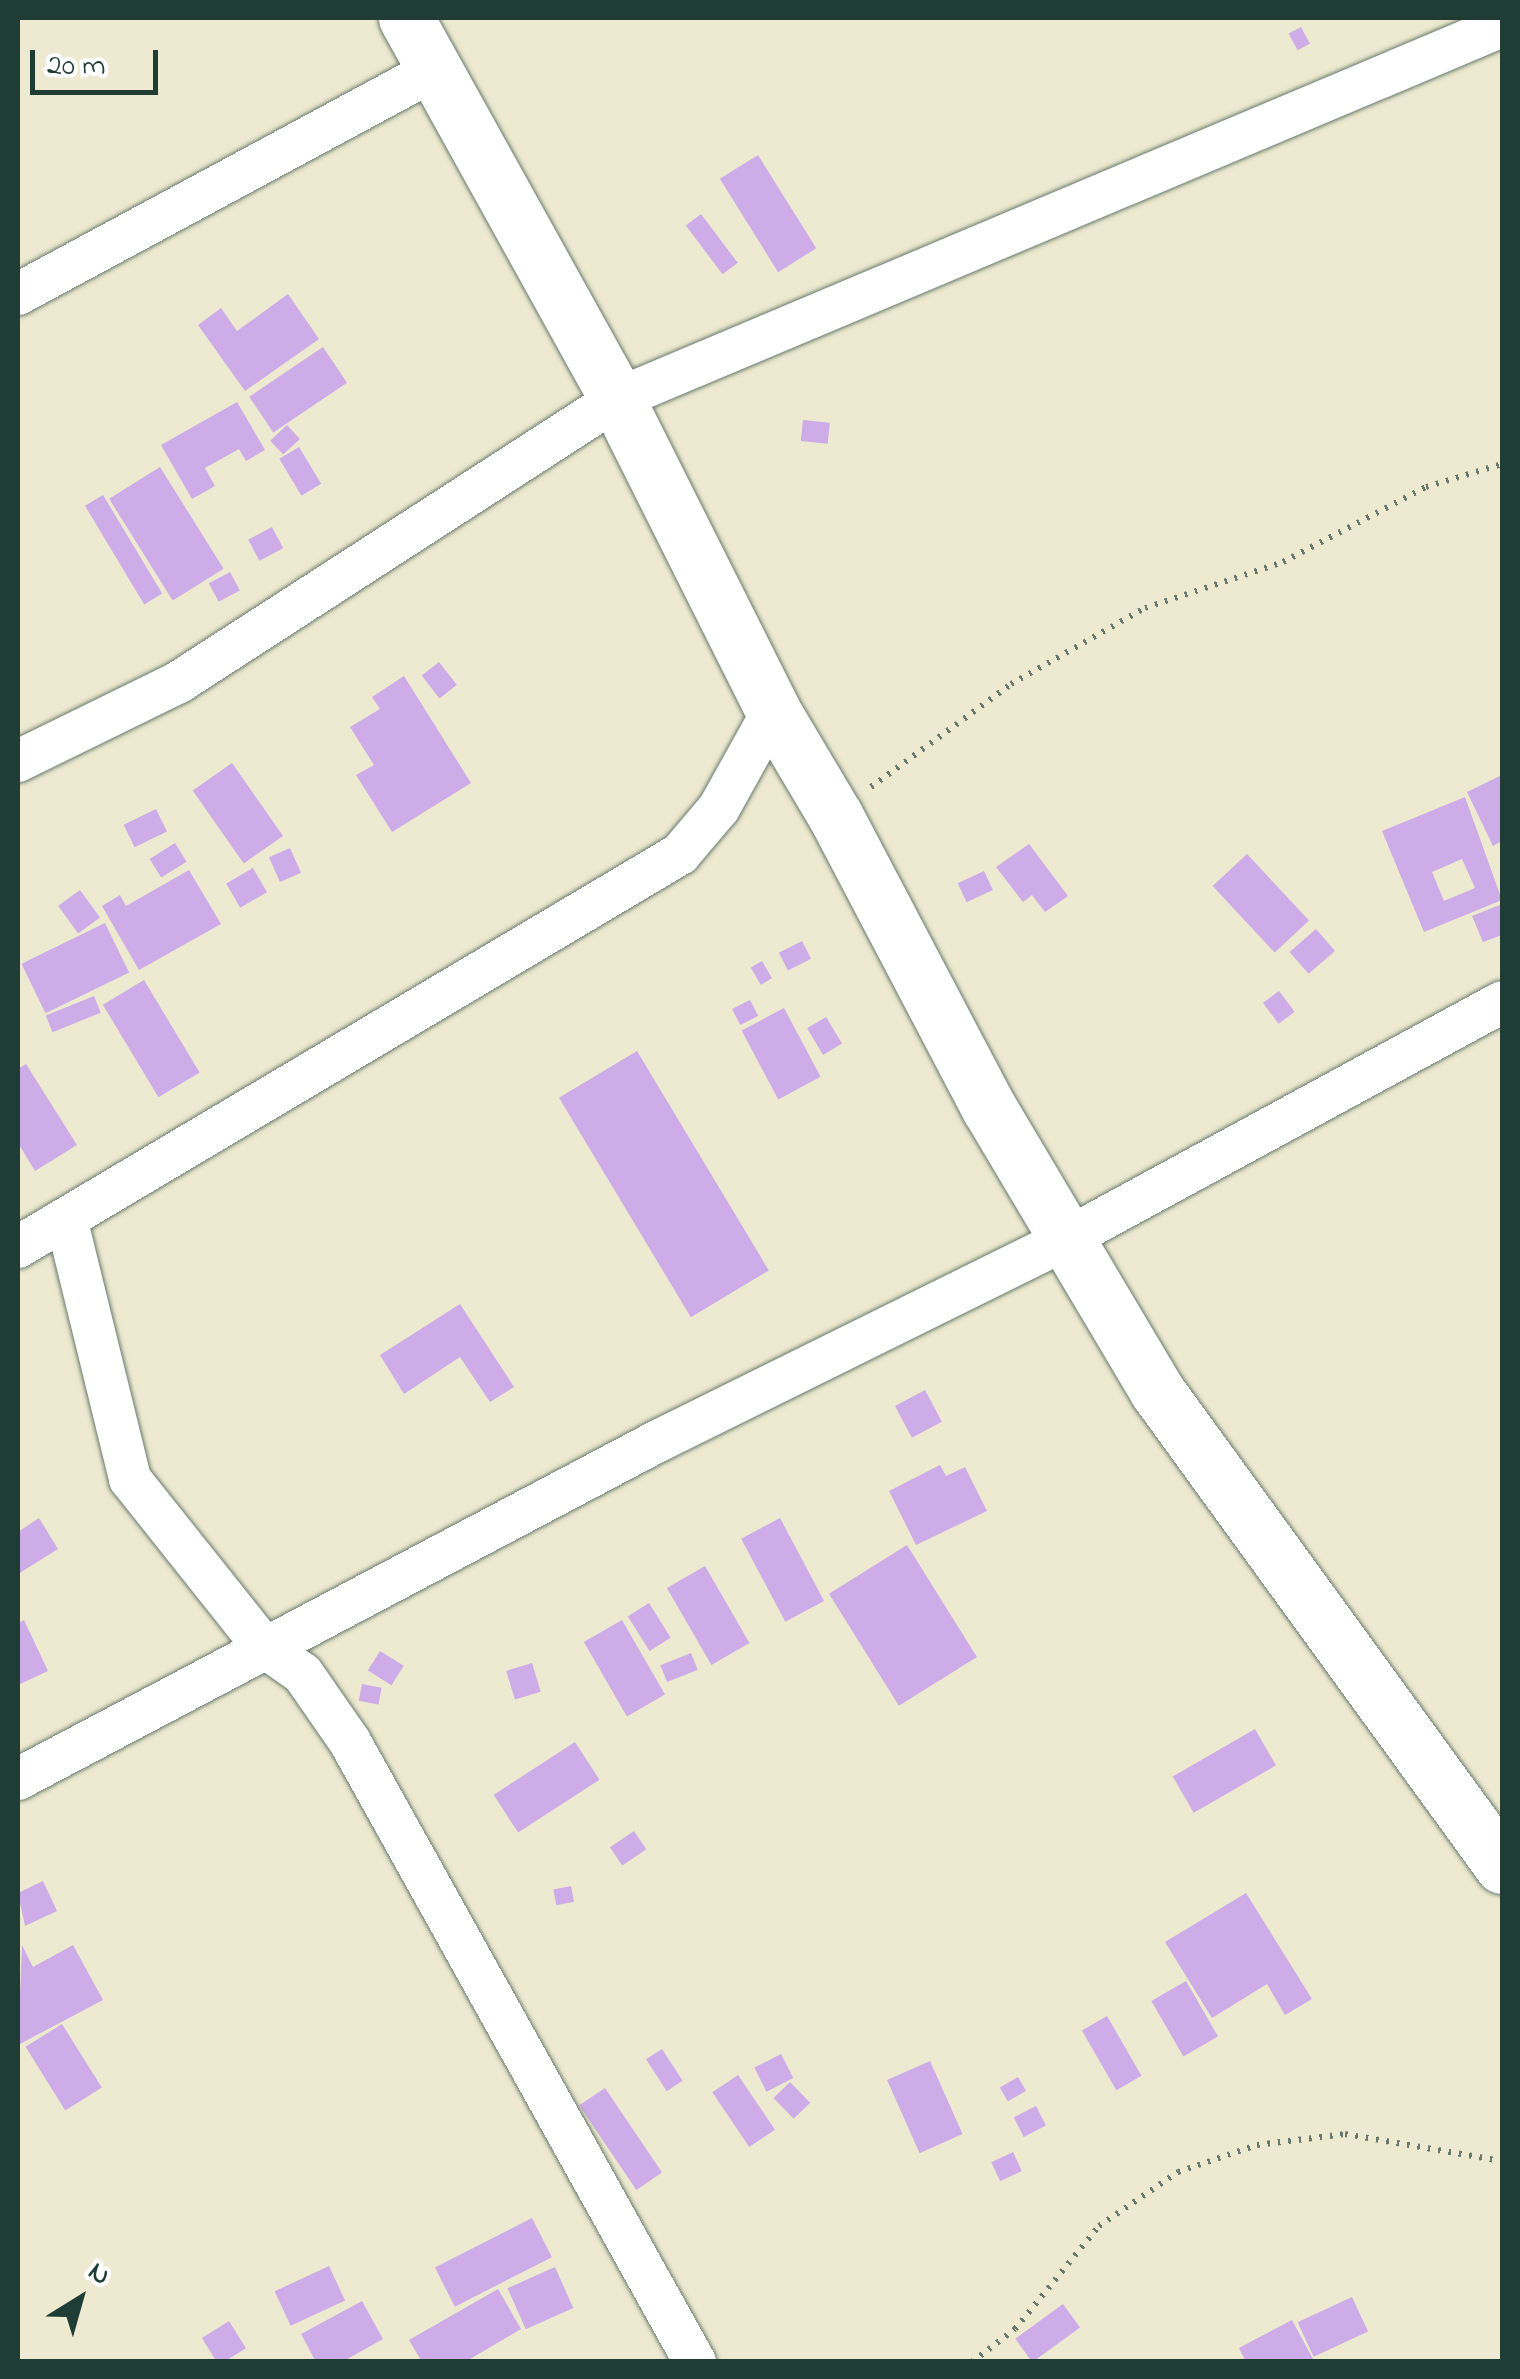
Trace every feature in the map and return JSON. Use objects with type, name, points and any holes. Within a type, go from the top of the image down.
[{"type":"street","points":[[406,18],[617,399],[773,712],[836,817],[989,1108],[1066,1239],[1157,1391],[1502,1866]]},
{"type":"street","points":[[18,760],[179,682],[617,399],[1502,26]]},
{"type":"street","points":[[18,294],[437,68]]},
{"type":"street","points":[[18,1247],[66,1222],[680,854],[719,808],[773,712]]},
{"type":"street","points":[[18,1779],[262,1646],[1066,1239],[1502,1002]]},
{"type":"street","points":[[66,1222],[130,1479],[262,1646],[304,1674],[350,1742],[694,2362]]},
{"type":"path","points":[[836,817],[1011,684],[1145,608],[1284,562],[1426,487],[1502,464]]},
{"type":"path","points":[[972,2362],[1015,2329],[1098,2226],[1178,2172],[1257,2144],[1345,2134],[1502,2162]]},
{"type":"building","points":[[1301,27],[1310,44],[1298,50],[1289,34]]},
{"type":"building","points":[[758,155],[816,248],[778,272],[720,179]]},
{"type":"building","points":[[701,214],[738,263],[723,274],[686,225]]},
{"type":"building","points":[[288,294],[319,339],[245,391],[198,325],[221,308],[237,331]]},
{"type":"building","points":[[323,347],[347,383],[273,432],[249,397]]},
{"type":"building","points":[[237,402],[265,450],[246,461],[239,449],[205,468],[215,486],[192,499],[161,445]]},
{"type":"building","points":[[803,420],[830,423],[828,444],[801,441]]},
{"type":"building","points":[[287,425],[300,439],[283,455],[270,441]]},
{"type":"building","points":[[299,447],[321,484],[301,496],[279,459]]},
{"type":"building","points":[[160,467],[224,569],[173,601],[109,499]]},
{"type":"building","points":[[103,495],[162,594],[144,604],[85,506]]},
{"type":"building","points":[[272,527],[283,548],[259,561],[248,540]]},
{"type":"building","points":[[230,572],[240,591],[219,602],[209,583]]},
{"type":"building","points":[[439,662],[457,685],[440,698],[422,676]]},
{"type":"building","points":[[404,676],[471,783],[392,832],[356,775],[374,765],[350,727],[380,709],[372,697]]},
{"type":"building","points":[[232,763],[283,836],[244,863],[193,791]]},
{"type":"building","points":[[1502,775],[1502,841],[1493,846],[1467,792]]},
{"type":"building","points":[[1465,797],[1502,900],[1424,932],[1382,831]],"holes":[[[1462,859],[1475,888],[1444,901],[1432,872]]]},
{"type":"building","points":[[156,809],[167,831],[135,847],[124,825]]},
{"type":"building","points":[[175,843],[187,862],[161,878],[150,859]]},
{"type":"building","points":[[1029,844],[1068,896],[1045,912],[1032,895],[1023,902],[996,867]]},
{"type":"building","points":[[290,848],[301,873],[280,882],[269,857]]},
{"type":"building","points":[[1247,854],[1309,921],[1275,953],[1213,886]]},
{"type":"building","points":[[253,868],[267,892],[240,908],[226,884]]},
{"type":"building","points":[[189,870],[221,924],[139,970],[102,906],[120,895],[126,906]]},
{"type":"building","points":[[984,871],[993,890],[967,902],[958,883]]},
{"type":"building","points":[[80,890],[100,918],[78,933],[58,906]]},
{"type":"building","points":[[1502,904],[1502,935],[1483,942],[1472,916]]},
{"type":"building","points":[[105,923],[129,972],[46,1013],[21,964]]},
{"type":"building","points":[[1316,929],[1335,951],[1309,974],[1290,952]]},
{"type":"building","points":[[802,941],[811,959],[788,971],[779,953]]},
{"type":"building","points":[[762,961],[772,978],[761,985],[751,968]]},
{"type":"building","points":[[144,980],[200,1073],[158,1097],[103,1005]]},
{"type":"building","points":[[1279,991],[1295,1012],[1279,1024],[1263,1003]]},
{"type":"building","points":[[94,996],[101,1013],[53,1032],[46,1015]]},
{"type":"building","points":[[750,1000],[758,1016],[740,1025],[732,1009]]},
{"type":"building","points":[[784,1008],[821,1077],[778,1099],[742,1031]]},
{"type":"building","points":[[826,1017],[842,1044],[823,1055],[807,1028]]},
{"type":"building","points":[[637,1051],[769,1270],[691,1317],[559,1098]]},
{"type":"building","points":[[26,1064],[77,1145],[35,1171],[18,1143],[18,1069]]},
{"type":"building","points":[[460,1304],[514,1387],[490,1402],[460,1357],[404,1394],[380,1355]]},
{"type":"building","points":[[925,1390],[942,1422],[912,1438],[895,1406]]},
{"type":"building","points":[[940,1465],[946,1476],[965,1467],[987,1511],[916,1545],[889,1491]]},
{"type":"building","points":[[39,1518],[58,1549],[18,1574],[18,1532]]},
{"type":"building","points":[[780,1518],[824,1601],[785,1622],[741,1539]]},
{"type":"building","points":[[907,1545],[977,1657],[899,1706],[829,1594]]},
{"type":"building","points":[[705,1566],[750,1643],[711,1665],[667,1588]]},
{"type":"building","points":[[649,1603],[671,1638],[650,1651],[628,1616]]},
{"type":"building","points":[[24,1620],[48,1671],[18,1685],[18,1623]]},
{"type":"building","points":[[622,1620],[665,1694],[627,1716],[584,1642]]},
{"type":"building","points":[[380,1651],[404,1666],[392,1685],[368,1671]]},
{"type":"building","points":[[691,1653],[698,1670],[667,1682],[660,1665]]},
{"type":"building","points":[[532,1663],[541,1692],[515,1700],[506,1671]]},
{"type":"building","points":[[362,1684],[382,1688],[378,1705],[359,1701]]},
{"type":"building","points":[[1255,1729],[1276,1765],[1194,1813],[1173,1776]]},
{"type":"building","points":[[575,1742],[600,1780],[518,1833],[494,1795]]},
{"type":"building","points":[[634,1831],[646,1849],[622,1865],[610,1847]]},
{"type":"building","points":[[43,1881],[57,1911],[25,1926],[18,1893]]},
{"type":"building","points":[[571,1886],[574,1902],[556,1905],[553,1889]]},
{"type":"building","points":[[1246,1893],[1312,1999],[1285,2015],[1267,1984],[1212,2018],[1165,1942]]},
{"type":"building","points":[[22,1945],[33,1967],[73,1945],[103,2000],[18,2045]]},
{"type":"building","points":[[1186,1981],[1218,2036],[1183,2056],[1151,2001]]},
{"type":"building","points":[[1107,2016],[1142,2076],[1116,2090],[1082,2031]]},
{"type":"building","points":[[62,2024],[102,2088],[65,2110],[26,2047]]},
{"type":"building","points":[[662,2049],[683,2081],[667,2091],[646,2059]]},
{"type":"building","points":[[781,2054],[793,2078],[767,2092],[754,2068]]},
{"type":"building","points":[[930,2061],[963,2134],[920,2153],[887,2080]]},
{"type":"building","points":[[738,2075],[775,2130],[749,2147],[712,2092]]},
{"type":"building","points":[[1018,2077],[1026,2091],[1008,2101],[1000,2088]]},
{"type":"building","points":[[790,2082],[810,2103],[794,2119],[773,2098]]},
{"type":"building","points":[[605,2088],[662,2173],[636,2190],[579,2105]]},
{"type":"building","points":[[1036,2106],[1046,2126],[1024,2137],[1014,2117]]},
{"type":"building","points":[[1013,2152],[1022,2171],[1000,2181],[991,2162]]},
{"type":"building","points":[[532,2218],[552,2257],[455,2307],[435,2267]]},
{"type":"building","points":[[329,2266],[345,2300],[291,2326],[275,2291]]},
{"type":"building","points":[[555,2267],[573,2308],[526,2329],[507,2288]]},
{"type":"building","points":[[498,2289],[521,2329],[465,2362],[422,2362],[409,2340]]},
{"type":"building","points":[[1352,2297],[1368,2331],[1314,2357],[1298,2322]]},
{"type":"building","points":[[362,2301],[383,2339],[342,2362],[316,2362],[301,2334]]},
{"type":"building","points":[[1063,2304],[1080,2327],[1033,2362],[1015,2339]]},
{"type":"building","points":[[1292,2320],[1313,2359],[1246,2362],[1239,2348]]},
{"type":"building","points":[[229,2321],[246,2348],[217,2362],[202,2338]]}]
